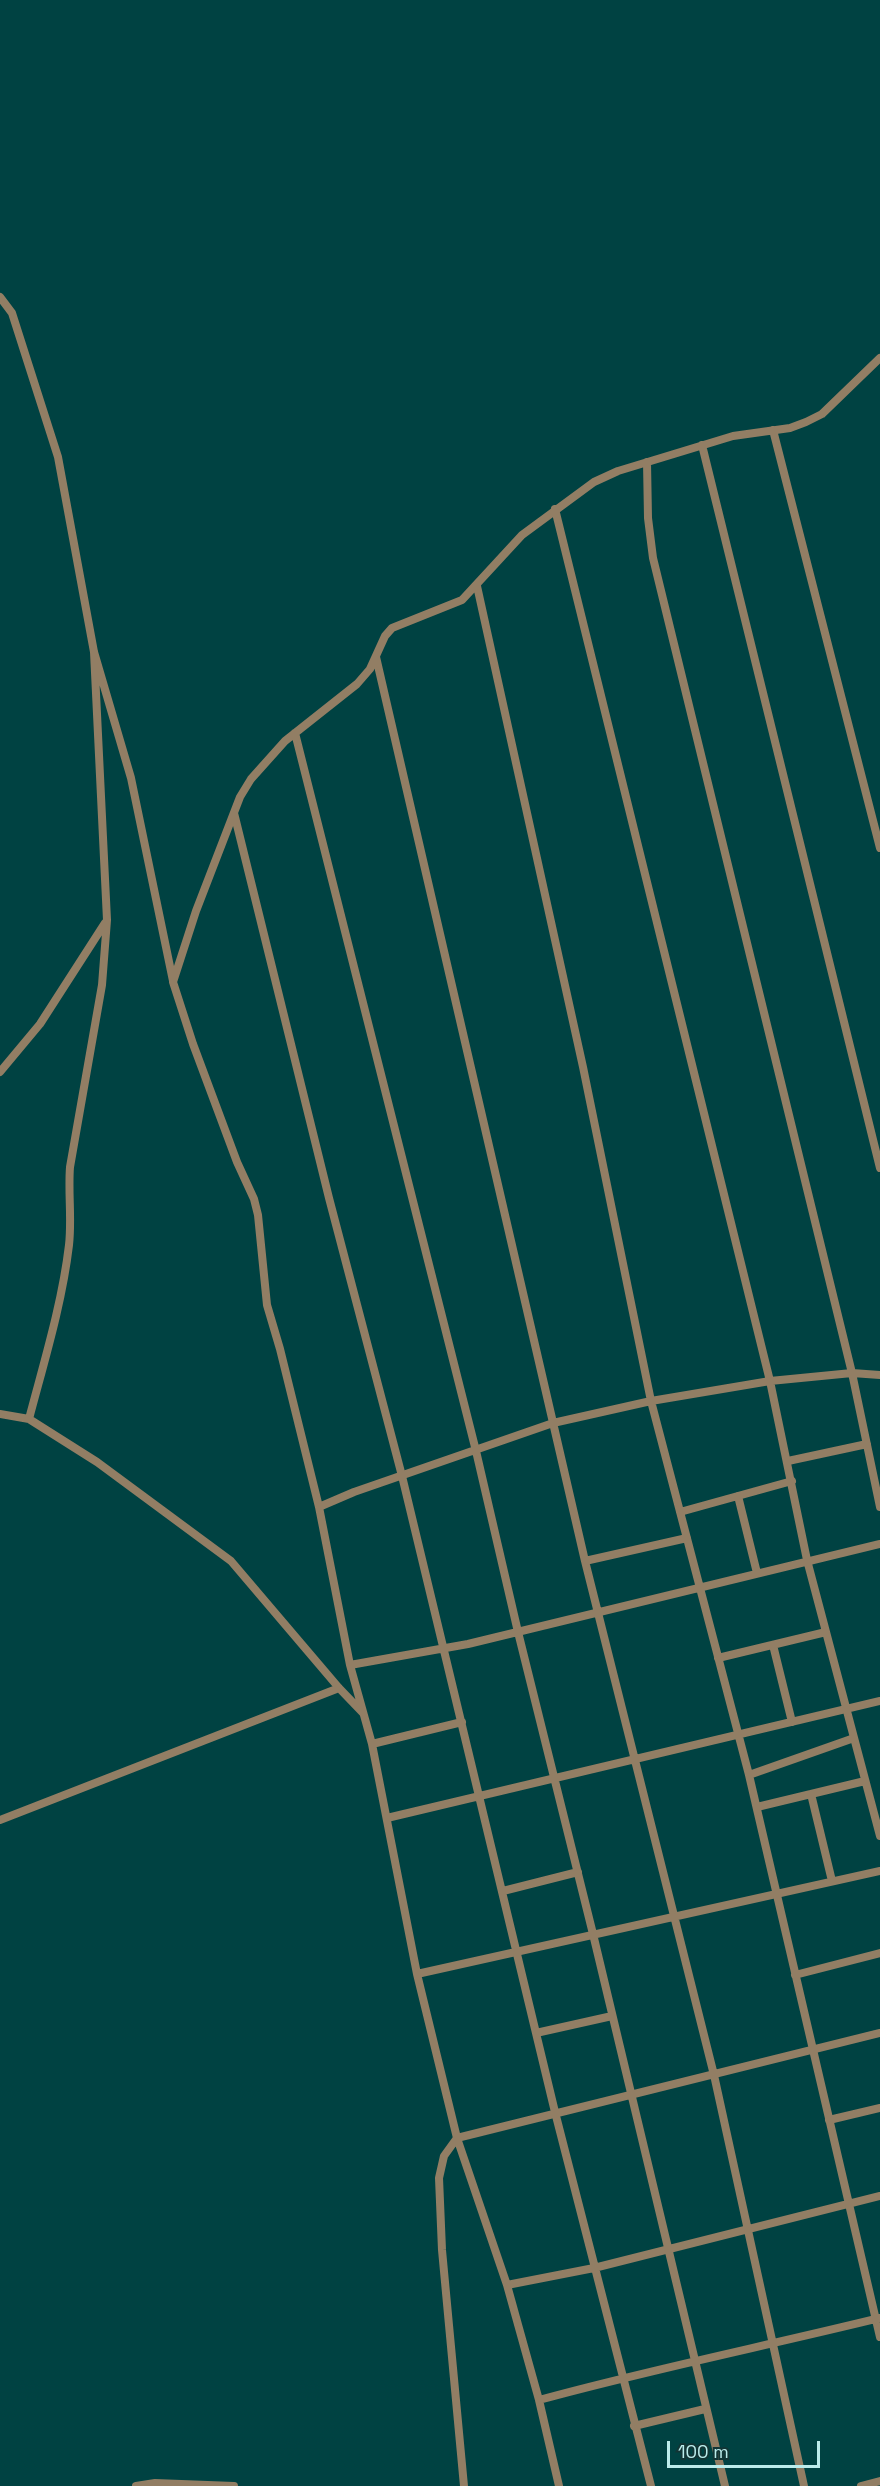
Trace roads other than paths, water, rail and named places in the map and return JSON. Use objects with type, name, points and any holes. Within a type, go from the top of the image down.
[{"type":"street","points":[[0,297],[12,313],[58,457],[94,652],[131,778],[173,982],[193,1044],[237,1162],[254,1198],[258,1215],[267,1305],[319,1507],[350,1665],[372,1744],[417,1974],[457,2138],[507,2285],[539,2400],[559,2486]]},
{"type":"street","points":[[173,982],[196,911],[233,811],[251,779],[295,733],[357,684],[376,657],[385,636],[392,628],[462,600],[522,535],[594,482],[618,471],[733,436],[790,428],[822,414],[880,358]]},
{"type":"street","points":[[773,430],[880,848]]},
{"type":"street","points":[[702,445],[880,1168]]},
{"type":"street","points":[[647,462],[648,518],[653,558],[852,1373],[880,1507]]},
{"type":"street","points":[[555,509],[770,1381],[807,1560],[880,1836]]},
{"type":"street","points":[[477,586],[583,1067],[651,1401],[749,1774],[848,2203],[878,2318],[880,2337]]},
{"type":"street","points":[[29,1419],[64,1277],[69,1241],[70,1167],[102,985],[107,920],[94,652]]},
{"type":"street","points":[[376,657],[585,1561],[637,1760],[714,2075],[804,2486]]},
{"type":"street","points":[[295,733],[476,1450],[725,2486]]},
{"type":"street","points":[[233,811],[326,1187],[402,1476],[621,2378],[651,2486]]},
{"type":"street","points":[[0,1072],[40,1024],[107,920]]},
{"type":"street","points":[[319,1507],[553,1423],[651,1401],[770,1381],[852,1373],[880,1375]]},
{"type":"street","points":[[0,1414],[29,1419],[97,1462],[231,1561],[363,1713]]},
{"type":"street","points":[[788,1461],[867,1444]]},
{"type":"street","points":[[680,1512],[792,1481]]},
{"type":"street","points":[[738,1496],[758,1573]]},
{"type":"street","points":[[585,1561],[687,1538]]},
{"type":"street","points":[[350,1665],[444,1649],[880,1544]]},
{"type":"street","points":[[718,1658],[826,1632]]},
{"type":"street","points":[[773,1645],[792,1722]]},
{"type":"street","points":[[0,1820],[339,1688]]},
{"type":"street","points":[[387,1818],[880,1701]]},
{"type":"street","points":[[372,1744],[462,1722]]},
{"type":"street","points":[[749,1774],[854,1738]]},
{"type":"street","points":[[757,1807],[865,1781]]},
{"type":"street","points":[[811,1794],[832,1881]]},
{"type":"street","points":[[417,1974],[880,1871]]},
{"type":"street","points":[[503,1891],[578,1872]]},
{"type":"street","points":[[795,1975],[880,1953]]},
{"type":"street","points":[[536,2033],[612,2016]]},
{"type":"street","points":[[464,2486],[443,2261],[439,2178],[444,2156],[457,2138],[880,2033]]},
{"type":"street","points":[[830,2120],[880,2108]]},
{"type":"street","points":[[507,2285],[594,2268],[880,2196]]},
{"type":"street","points":[[539,2400],[621,2378],[878,2318]]},
{"type":"street","points":[[634,2426],[705,2409]]},
{"type":"street","points":[[861,2486],[880,2481]]},
{"type":"street","points":[[136,2486],[155,2483],[234,2486]]}]
